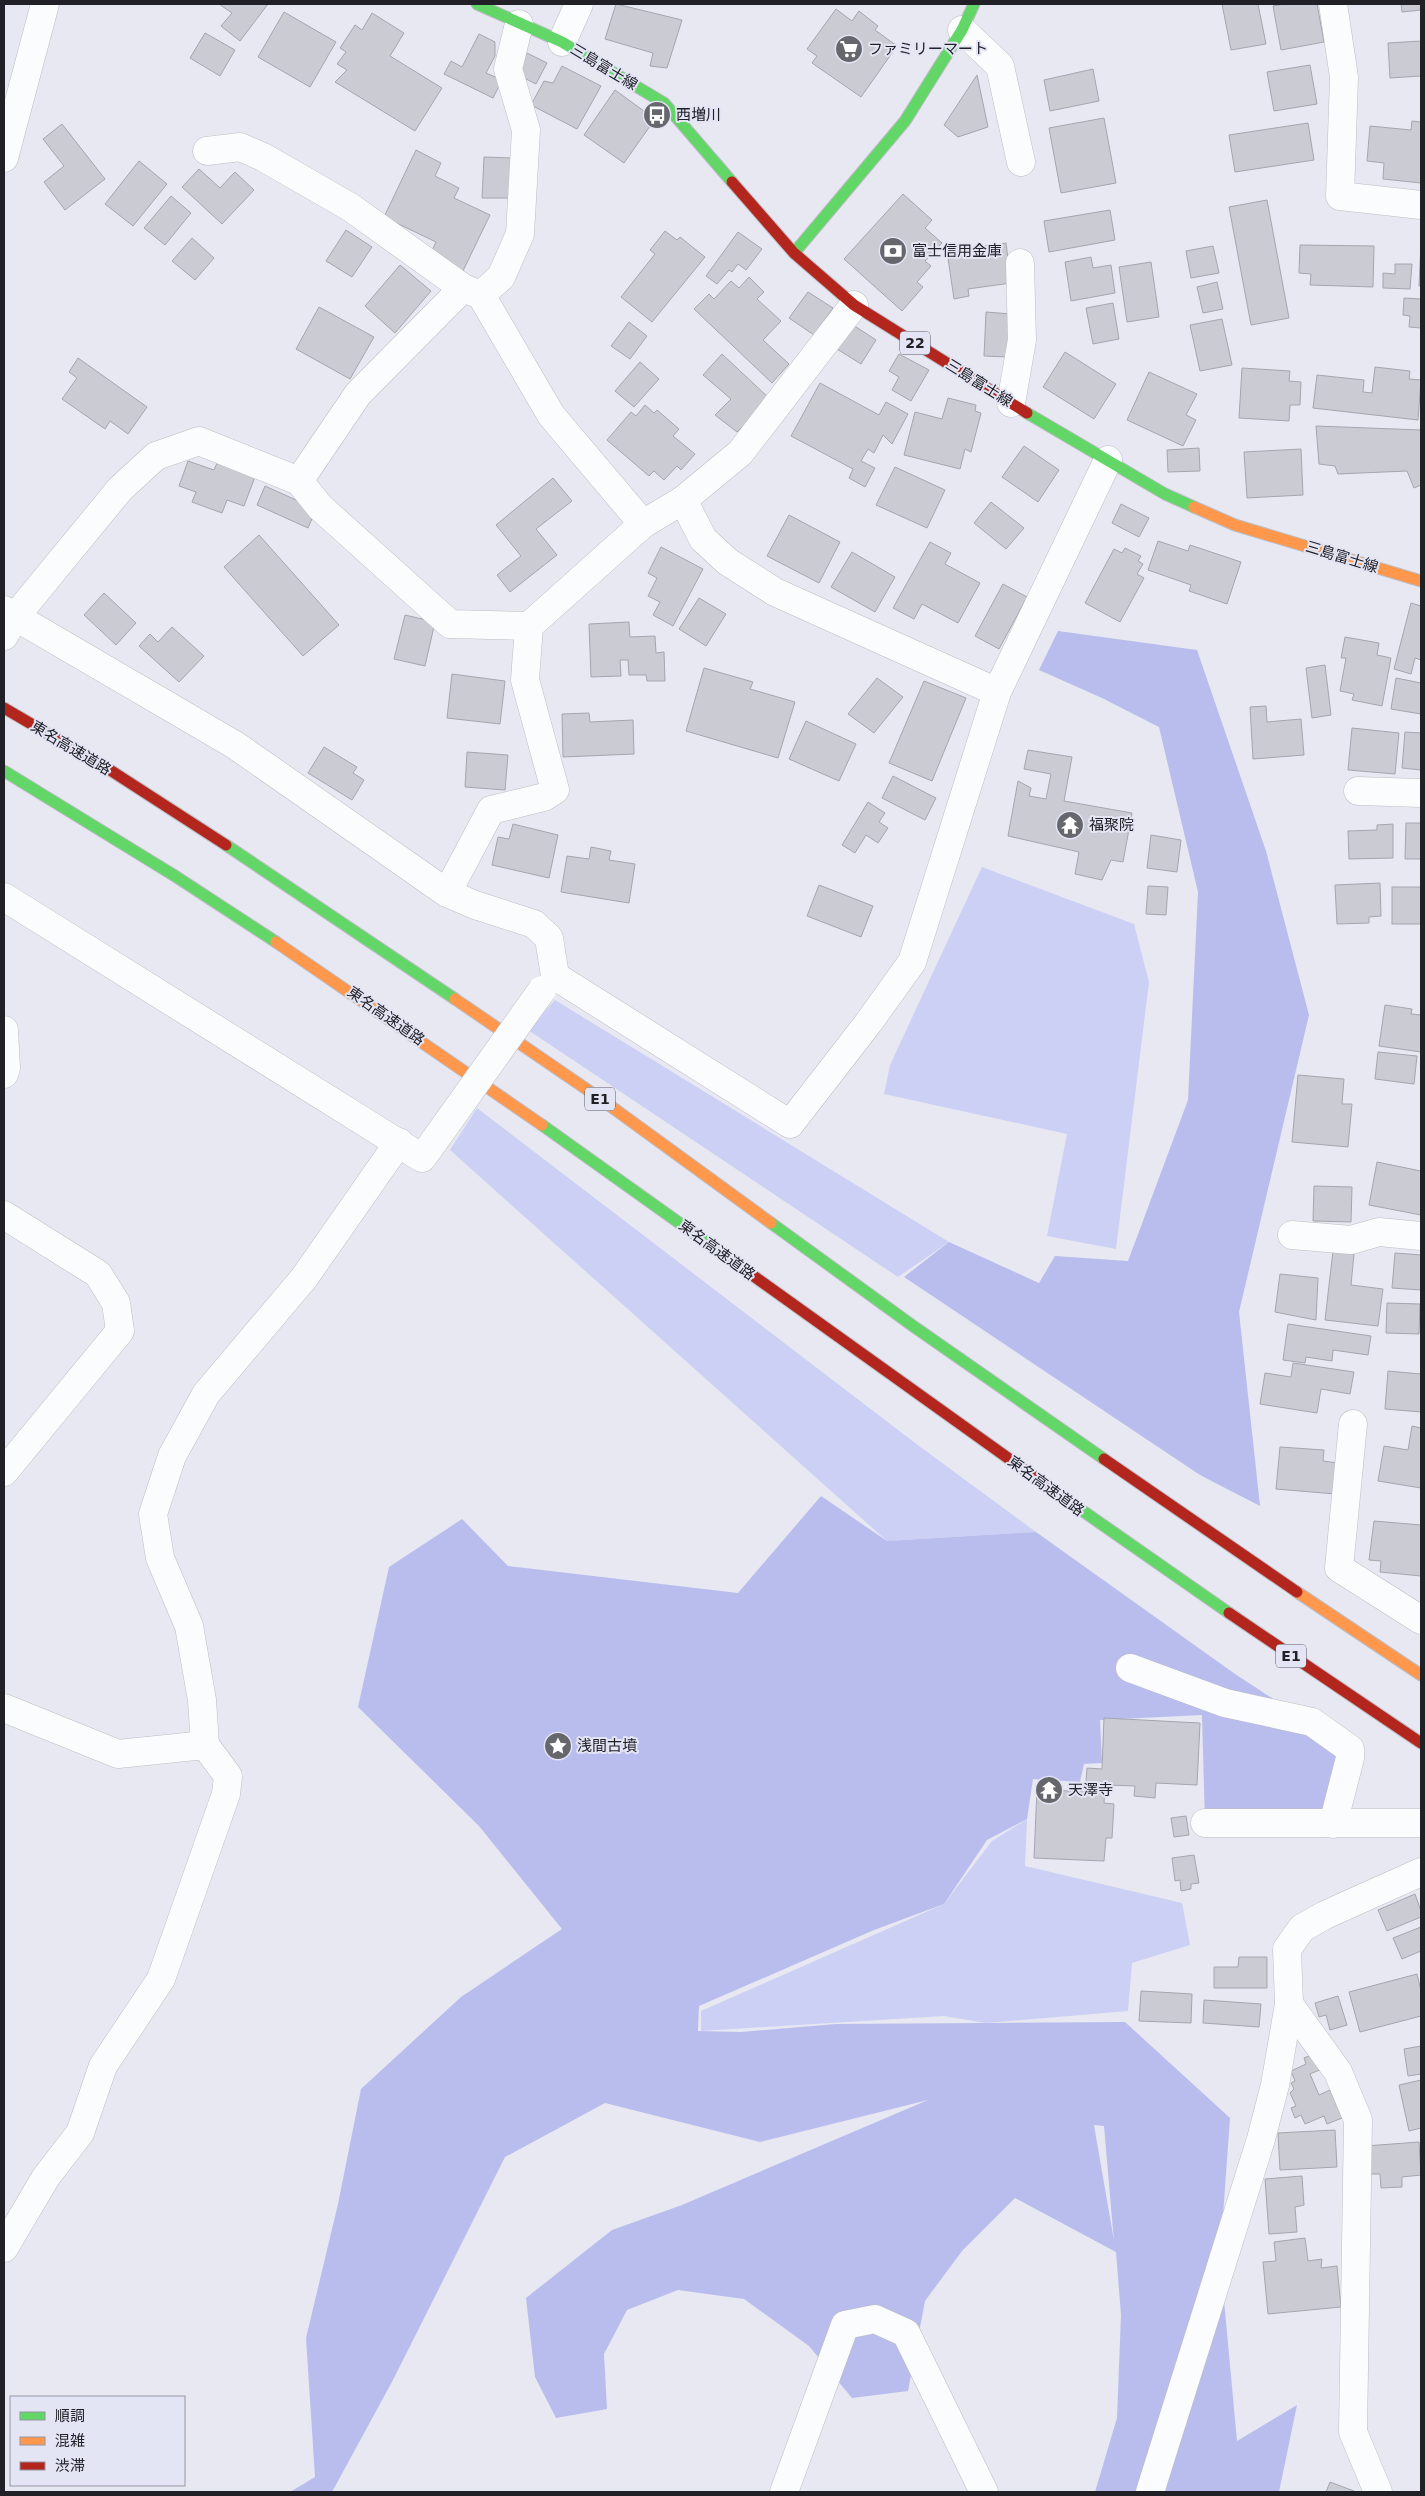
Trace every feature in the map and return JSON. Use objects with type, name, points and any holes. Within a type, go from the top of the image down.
[{"type":"main road","name":"三島富士線","points":[[477,4],[562,42],[664,103],[794,253],[854,305],[1011,403],[1164,494],[1235,525],[1421,581]]},
{"type":"main road","points":[[794,253],[905,121],[962,30],[974,4]]},
{"type":"main road","name":"東名高速道路","points":[[4,708],[110,770],[302,894],[598,1097],[913,1326],[1356,1633],[1421,1675]]},
{"type":"main road","name":"東名高速道路","points":[[4,771],[90,822],[266,933],[512,1103],[1162,1569],[1421,1742]]},
{"type":"street","points":[[4,158],[45,4]]},
{"type":"street","points":[[562,42],[579,4]]},
{"type":"street","points":[[1333,4],[1344,77],[1340,196],[1421,205]]},
{"type":"street","points":[[299,481],[358,394],[472,292],[501,277],[520,234],[526,130],[508,69],[519,24]]},
{"type":"street","points":[[962,30],[1000,66],[1021,162]]},
{"type":"street","points":[[207,151],[240,147],[263,157],[350,207],[472,292],[552,415],[643,524]]},
{"type":"street","points":[[1011,403],[1022,340],[1020,263]]},
{"type":"street","points":[[447,892],[491,810],[544,797],[554,790],[525,680],[530,626],[643,524],[682,500],[740,453],[854,305]]},
{"type":"street","points":[[4,897],[422,1158],[548,983],[549,938],[534,924],[475,905],[447,892],[235,745],[7,621],[120,489],[156,456],[199,441],[299,481],[320,507],[450,624],[530,626]]},
{"type":"street","points":[[548,983],[790,1124],[869,1022],[912,962],[996,692],[1108,460]]},
{"type":"street","points":[[682,500],[702,539],[728,562],[775,592],[996,692]]},
{"type":"street","points":[[1358,791],[1421,793]]},
{"type":"street","points":[[4,1030],[6,1068],[4,1074]]},
{"type":"street","points":[[4,2248],[46,2177],[80,2133],[103,2066],[162,1979],[226,1794],[228,1776],[205,1745],[202,1700],[189,1626],[160,1558],[153,1514],[172,1456],[206,1394],[304,1278],[399,1142]]},
{"type":"street","points":[[4,1215],[98,1274],[116,1304],[120,1331],[4,1472]]},
{"type":"street","points":[[1292,1235],[1352,1240],[1378,1232],[1421,1236]]},
{"type":"street","points":[[1354,1424],[1338,1568],[1421,1620]]},
{"type":"street","points":[[1130,1668],[1225,1703],[1312,1722],[1350,1749],[1350,1758],[1333,1824]]},
{"type":"street","points":[[4,1708],[118,1754],[205,1745]]},
{"type":"street","points":[[1205,1823],[1421,1823]]},
{"type":"street","points":[[1150,2492],[1261,2139],[1275,2085],[1289,2004],[1287,1949],[1302,1928],[1325,1915],[1421,1872]]},
{"type":"street","points":[[1289,2004],[1338,2072],[1358,2120],[1353,2432],[1378,2492]]},
{"type":"street","points":[[784,2492],[845,2325],[875,2319],[906,2334],[984,2492]]},
{"type":"shaded area","points":[[1058,631],[1197,650],[1266,851],[1309,1015],[1239,1312],[1260,1506],[1200,1475],[904,1277],[949,1242],[1039,1283],[1055,1256],[1128,1261],[1188,1100],[1198,892],[1159,727],[1102,698],[1039,670]]},
{"type":"shaded area","points":[[982,867],[1134,924],[1149,982],[1116,1249],[1047,1236],[1067,1134],[884,1094],[890,1065]]},
{"type":"shaded area","points":[[555,1000],[949,1242],[898,1277],[528,1030]]},
{"type":"shaded area","points":[[477,1108],[919,1446],[1036,1532],[887,1541],[450,1150]]},
{"type":"shaded area","points":[[821,1496],[887,1541],[1036,1532],[1235,1674],[1350,1749],[1322,1824],[1205,1823],[1202,1715],[1100,1720],[1102,1763],[1084,1764],[1080,1782],[1033,1779],[1027,1819],[987,1840],[944,1904],[874,1930],[699,2006],[698,2031],[741,2032],[836,2024],[1125,2022],[1230,2118],[1220,2257],[1237,2441],[1297,2405],[1279,2492],[1095,2492],[1117,2418],[1121,2315],[1116,2252],[1015,2198],[962,2251],[925,2301],[908,2391],[852,2398],[809,2346],[744,2299],[678,2290],[627,2310],[604,2354],[607,2409],[556,2418],[535,2377],[526,2298],[612,2230],[682,2205],[928,2100],[760,2142],[605,2103],[505,2157],[393,2380],[332,2492],[290,2492],[315,2477],[306,2338],[338,2204],[361,2089],[461,1997],[562,1929],[479,1826],[358,1707],[389,1567],[462,1519],[508,1566],[738,1593]],"holes":[[[1094,2125],[1104,2126],[1114,2240]]]},
{"type":"shaded area","points":[[1027,1819],[1025,1866],[1182,1903],[1190,1945],[1132,1963],[1128,2011],[986,2023],[944,2016],[701,2031],[701,2011],[944,1904],[992,1841]]},
{"type":"building","points":[[219,4],[268,4],[240,41],[221,26],[232,13]]},
{"type":"building","points":[[616,4],[682,20],[667,68],[650,66],[653,53],[605,39]]},
{"type":"building","points":[[1222,4],[1258,4],[1266,44],[1231,50]]},
{"type":"building","points":[[1317,4],[1324,42],[1281,50],[1273,6]]},
{"type":"building","points":[[1401,4],[1421,4],[1421,10],[1402,12]]},
{"type":"building","points":[[836,9],[852,21],[859,11],[878,26],[875,30],[897,46],[861,97],[812,63],[817,56],[807,49]]},
{"type":"building","points":[[284,12],[336,42],[310,87],[258,57]]},
{"type":"building","points":[[372,13],[404,33],[390,56],[442,88],[415,131],[335,82],[347,70],[337,64],[346,52],[340,48],[355,25],[362,30]]},
{"type":"building","points":[[205,33],[235,50],[220,76],[190,58]]},
{"type":"building","points":[[479,34],[495,42],[495,56],[486,73],[502,80],[493,98],[444,74],[451,61],[462,67]]},
{"type":"building","points":[[1421,41],[1421,76],[1390,78],[1388,43]]},
{"type":"building","points":[[527,53],[547,63],[536,84],[522,77],[520,65]]},
{"type":"building","points":[[1310,65],[1317,104],[1274,111],[1267,72]]},
{"type":"building","points":[[562,66],[601,86],[577,129],[531,105],[544,81],[553,83]]},
{"type":"building","points":[[1093,69],[1099,101],[1050,111],[1044,80]]},
{"type":"building","points":[[977,75],[988,127],[958,137],[944,125]]},
{"type":"building","points":[[615,90],[655,119],[624,163],[584,135]]},
{"type":"building","points":[[1104,118],[1116,183],[1061,193],[1049,128]]},
{"type":"building","points":[[1412,121],[1421,122],[1421,183],[1383,179],[1384,163],[1367,161],[1370,126],[1411,130]]},
{"type":"building","points":[[1308,123],[1314,160],[1235,172],[1229,135]]},
{"type":"building","points":[[62,124],[105,179],[65,210],[44,182],[64,166],[43,139]]},
{"type":"building","points":[[416,150],[441,163],[435,176],[459,188],[454,198],[490,215],[462,273],[429,257],[436,242],[384,217]]},
{"type":"building","points":[[484,157],[512,158],[510,198],[482,198]]},
{"type":"building","points":[[139,161],[167,184],[133,226],[105,204]]},
{"type":"building","points":[[199,169],[220,188],[235,172],[254,190],[222,224],[182,187]]},
{"type":"building","name":"富士信用金庫","points":[[903,194],[932,220],[925,228],[942,243],[925,261],[931,266],[917,282],[923,287],[902,311],[844,259]]},
{"type":"building","points":[[171,196],[191,213],[165,245],[144,228]]},
{"type":"building","points":[[1267,200],[1289,318],[1251,325],[1229,207]]},
{"type":"building","points":[[1110,210],[1115,240],[1049,252],[1044,221]]},
{"type":"building","points":[[346,230],[372,247],[352,277],[326,261]]},
{"type":"building","points":[[665,231],[677,240],[680,237],[705,257],[652,322],[621,297],[655,254],[650,250]]},
{"type":"building","points":[[738,232],[762,249],[746,270],[738,264],[732,272],[729,270],[717,284],[706,276]]},
{"type":"building","points":[[192,238],[214,258],[195,280],[172,261]]},
{"type":"building","points":[[1006,243],[1011,283],[968,289],[969,296],[954,299],[947,251]]},
{"type":"building","points":[[1421,243],[1421,286],[1419,286]]},
{"type":"building","points":[[1300,245],[1374,246],[1373,287],[1310,285],[1311,274],[1299,273]]},
{"type":"building","points":[[1213,246],[1219,273],[1191,278],[1186,251]]},
{"type":"building","points":[[1091,257],[1093,268],[1111,265],[1115,293],[1071,301],[1065,262]]},
{"type":"building","points":[[1151,262],[1159,317],[1127,322],[1119,267]]},
{"type":"building","points":[[1395,264],[1412,264],[1410,289],[1383,288],[1383,273],[1395,274]]},
{"type":"building","points":[[400,265],[431,291],[395,333],[365,306]]},
{"type":"building","points":[[749,277],[764,292],[757,299],[781,321],[763,340],[789,364],[772,383],[694,309],[709,294],[714,299],[731,281],[739,288]]},
{"type":"building","points":[[1217,282],[1223,309],[1203,313],[1197,287]]},
{"type":"building","points":[[808,292],[833,308],[814,335],[789,318]]},
{"type":"building","points":[[1404,298],[1421,299],[1421,328],[1409,327],[1410,316],[1403,315]]},
{"type":"building","points":[[1113,303],[1119,339],[1093,344],[1086,308]]},
{"type":"building","points":[[319,307],[374,337],[350,379],[296,349]]},
{"type":"building","points":[[986,312],[1011,314],[1008,357],[984,356]]},
{"type":"building","points":[[1222,319],[1232,365],[1200,371],[1190,325]]},
{"type":"building","points":[[629,322],[647,336],[630,359],[611,346]]},
{"type":"building","points":[[853,325],[876,340],[861,364],[837,349]]},
{"type":"building","points":[[1065,352],[1116,384],[1094,419],[1043,387]]},
{"type":"building","points":[[722,354],[770,399],[737,432],[715,415],[731,399],[703,375]]},
{"type":"building","points":[[899,354],[929,370],[911,401],[892,390],[899,377],[889,371]]},
{"type":"building","points":[[78,358],[147,407],[128,434],[110,421],[105,429],[62,399],[77,378],[69,372]]},
{"type":"building","points":[[640,362],[659,379],[634,407],[615,391]]},
{"type":"building","points":[[1375,367],[1410,371],[1409,379],[1421,380],[1418,420],[1313,408],[1317,375],[1364,380],[1363,392],[1372,393]]},
{"type":"building","points":[[1242,368],[1290,371],[1289,381],[1301,382],[1300,405],[1290,405],[1289,421],[1239,418]]},
{"type":"building","points":[[1149,372],[1197,394],[1186,415],[1196,420],[1183,446],[1127,420]]},
{"type":"building","points":[[820,383],[879,415],[886,402],[908,414],[892,444],[883,435],[874,453],[868,449],[861,461],[875,468],[865,487],[849,478],[853,469],[791,436]]},
{"type":"building","points":[[948,398],[976,405],[975,411],[981,413],[971,452],[965,449],[960,469],[904,455],[915,412],[942,419]]},
{"type":"building","points":[[645,405],[654,413],[657,410],[679,429],[673,436],[695,454],[681,470],[677,466],[664,480],[654,471],[649,476],[607,440],[631,412],[636,416]]},
{"type":"building","points":[[1316,426],[1421,430],[1421,485],[1414,488],[1407,471],[1338,474],[1335,466],[1319,464]]},
{"type":"building","points":[[1024,446],[1059,470],[1038,502],[1002,477]]},
{"type":"building","points":[[1199,448],[1200,471],[1168,472],[1167,450]]},
{"type":"building","points":[[1301,449],[1303,495],[1247,498],[1244,452]]},
{"type":"building","points":[[188,461],[214,470],[217,463],[255,477],[244,506],[227,500],[222,513],[192,502],[196,492],[179,486]]},
{"type":"building","points":[[895,467],[945,490],[927,528],[876,505]]},
{"type":"building","points":[[553,478],[572,501],[536,529],[557,555],[510,592],[497,575],[521,556],[496,525]]},
{"type":"building","points":[[265,486],[316,509],[308,528],[257,505]]},
{"type":"building","points":[[991,502],[1024,528],[1006,549],[974,523]]},
{"type":"building","points":[[1121,504],[1149,518],[1139,537],[1112,523]]},
{"type":"building","points":[[789,515],[840,542],[819,583],[767,556]]},
{"type":"building","points":[[259,535],[339,625],[303,656],[224,567]]},
{"type":"building","points":[[1158,541],[1188,551],[1190,545],[1241,562],[1227,604],[1189,591],[1191,585],[1148,570]]},
{"type":"building","points":[[930,542],[951,553],[945,564],[980,583],[958,623],[922,604],[914,619],[893,608]]},
{"type":"building","points":[[661,547],[703,569],[673,626],[653,615],[660,602],[648,596],[657,578],[648,573]]},
{"type":"building","points":[[1125,548],[1141,556],[1138,561],[1143,564],[1137,574],[1144,578],[1120,622],[1085,603],[1114,549],[1122,553]]},
{"type":"building","points":[[852,552],[895,577],[875,612],[831,587]]},
{"type":"building","points":[[1003,584],[1027,597],[999,649],[975,636]]},
{"type":"building","points":[[104,593],[136,623],[116,645],[84,615]]},
{"type":"building","points":[[699,598],[726,614],[706,646],[679,629]]},
{"type":"building","points":[[1411,603],[1421,606],[1421,660],[1415,658],[1411,674],[1394,669]]},
{"type":"building","points":[[405,615],[435,622],[425,666],[394,659]]},
{"type":"building","points":[[629,622],[630,637],[655,636],[656,653],[664,652],[665,681],[647,681],[646,675],[629,675],[628,660],[620,660],[621,676],[591,677],[589,624]]},
{"type":"building","points":[[172,627],[204,656],[179,682],[139,646],[150,634],[158,642]]},
{"type":"building","points":[[1345,637],[1379,643],[1377,655],[1391,658],[1382,706],[1352,700],[1354,694],[1340,691],[1346,658],[1341,658]]},
{"type":"building","points":[[1325,665],[1331,715],[1312,718],[1306,668]]},
{"type":"building","points":[[704,668],[753,682],[750,689],[795,702],[778,758],[686,731]]},
{"type":"building","points":[[452,674],[505,681],[500,724],[447,718]]},
{"type":"building","points":[[877,678],[903,697],[874,733],[848,714]]},
{"type":"building","points":[[1396,678],[1421,683],[1421,714],[1391,709]]},
{"type":"building","points":[[924,681],[966,698],[932,781],[889,763]]},
{"type":"building","points":[[1266,706],[1267,722],[1301,719],[1304,755],[1253,759],[1250,707]]},
{"type":"building","points":[[589,713],[590,722],[633,720],[634,754],[563,757],[562,714]]},
{"type":"building","points":[[806,721],[856,744],[839,781],[789,759]]},
{"type":"building","points":[[1352,728],[1399,733],[1395,774],[1348,770]]},
{"type":"building","points":[[1405,732],[1421,733],[1421,770],[1402,768]]},
{"type":"building","points":[[324,747],[357,767],[353,773],[364,780],[352,800],[308,773]]},
{"type":"building","name":"福聚院","points":[[1028,750],[1072,757],[1064,801],[1132,813],[1123,862],[1111,860],[1102,880],[1075,874],[1079,852],[1008,836],[1018,781],[1031,788],[1029,796],[1046,799],[1051,774],[1024,769]]},
{"type":"building","points":[[467,752],[508,755],[505,790],[465,787]]},
{"type":"building","points":[[893,776],[936,798],[925,820],[882,798]]},
{"type":"building","points":[[868,802],[885,813],[879,822],[888,828],[878,843],[866,835],[855,853],[842,845]]},
{"type":"building","points":[[1406,823],[1421,823],[1421,859],[1405,859]]},
{"type":"building","points":[[513,824],[558,835],[549,878],[492,865],[498,837],[509,839]]},
{"type":"building","points":[[1393,824],[1393,858],[1349,859],[1348,831],[1377,830],[1377,825]]},
{"type":"building","points":[[1151,835],[1181,840],[1177,872],[1147,868]]},
{"type":"building","points":[[591,847],[611,851],[609,860],[635,864],[629,903],[561,892],[567,856],[589,859]]},
{"type":"building","points":[[1380,883],[1381,916],[1369,917],[1369,923],[1337,924],[1335,885]]},
{"type":"building","points":[[819,885],[873,906],[861,937],[807,916]]},
{"type":"building","points":[[1148,886],[1168,887],[1166,915],[1146,914]]},
{"type":"building","points":[[1392,887],[1421,887],[1421,924],[1392,924]]},
{"type":"building","points":[[1385,1005],[1412,1009],[1411,1014],[1421,1015],[1421,1052],[1379,1046]]},
{"type":"building","points":[[1378,1052],[1417,1056],[1414,1084],[1375,1079]]},
{"type":"building","points":[[1298,1075],[1344,1079],[1342,1104],[1352,1104],[1348,1147],[1292,1142]]},
{"type":"building","points":[[1377,1162],[1421,1171],[1421,1215],[1369,1205]]},
{"type":"building","points":[[1314,1186],[1352,1187],[1351,1222],[1313,1221]]},
{"type":"building","points":[[1333,1251],[1354,1254],[1351,1285],[1383,1289],[1378,1326],[1325,1320]]},
{"type":"building","points":[[1395,1253],[1421,1255],[1421,1290],[1392,1288]]},
{"type":"building","points":[[1280,1274],[1318,1278],[1316,1320],[1275,1312]]},
{"type":"building","points":[[1387,1303],[1420,1304],[1419,1334],[1386,1333]]},
{"type":"building","points":[[1288,1324],[1371,1336],[1368,1355],[1333,1350],[1332,1361],[1306,1357],[1305,1363],[1283,1360]]},
{"type":"building","points":[[1293,1363],[1354,1372],[1350,1394],[1321,1389],[1317,1413],[1260,1404],[1265,1373],[1291,1377]]},
{"type":"building","points":[[1388,1371],[1421,1374],[1421,1412],[1385,1409]]},
{"type":"building","points":[[1412,1426],[1421,1428],[1421,1488],[1378,1481],[1384,1446],[1408,1450]]},
{"type":"building","points":[[1280,1447],[1324,1450],[1323,1461],[1338,1463],[1335,1494],[1276,1489]]},
{"type":"building","points":[[1374,1521],[1421,1525],[1421,1576],[1380,1572],[1381,1561],[1369,1560]]},
{"type":"building","name":"天澤寺","points":[[1104,1718],[1200,1723],[1197,1785],[1156,1783],[1155,1798],[1134,1796],[1135,1786],[1105,1785],[1104,1803],[1114,1804],[1112,1838],[1106,1838],[1104,1861],[1034,1858],[1037,1789],[1085,1792],[1087,1768],[1102,1769]]},
{"type":"building","points":[[1186,1816],[1189,1835],[1174,1837],[1171,1818]]},
{"type":"building","points":[[1194,1855],[1199,1883],[1191,1884],[1191,1889],[1181,1891],[1180,1880],[1175,1881],[1172,1858]]},
{"type":"building","points":[[1415,1894],[1421,1911],[1421,1917],[1387,1931],[1378,1910]]},
{"type":"building","points":[[1421,1927],[1421,1951],[1402,1959],[1393,1938]]},
{"type":"building","points":[[1239,1957],[1267,1957],[1267,1988],[1214,1988],[1214,1967],[1238,1967]]},
{"type":"building","points":[[1417,1974],[1421,1991],[1421,2016],[1360,2032],[1349,1992]]},
{"type":"building","points":[[1141,1991],[1192,1994],[1191,2023],[1139,2021]]},
{"type":"building","points":[[1338,1996],[1347,2025],[1330,2030],[1326,2015],[1319,2017],[1315,2003]]},
{"type":"building","points":[[1204,2000],[1261,2004],[1259,2027],[1203,2023]]},
{"type":"building","points":[[1421,2046],[1421,2074],[1408,2076],[1404,2049]]},
{"type":"building","points":[[1316,2053],[1322,2069],[1310,2074],[1319,2095],[1330,2090],[1342,2118],[1327,2124],[1324,2116],[1305,2124],[1301,2115],[1295,2118],[1291,2108],[1296,2106],[1290,2093],[1294,2089],[1291,2083],[1295,2081],[1291,2071],[1306,2064],[1304,2058]]},
{"type":"building","points":[[1421,2080],[1421,2128],[1409,2131],[1399,2085]]},
{"type":"building","points":[[1335,2130],[1337,2167],[1280,2170],[1278,2133]]},
{"type":"building","points":[[1419,2142],[1421,2175],[1402,2177],[1402,2187],[1381,2188],[1380,2174],[1367,2174],[1365,2146]]},
{"type":"building","points":[[1302,2176],[1304,2205],[1295,2207],[1297,2232],[1269,2234],[1265,2179]]},
{"type":"building","points":[[1305,2238],[1308,2261],[1322,2259],[1321,2268],[1337,2266],[1341,2307],[1268,2314],[1263,2262],[1276,2261],[1274,2242]]},
{"type":"building","points":[[1330,2482],[1354,2491],[1354,2492],[1326,2492]]},
{"type":"traffic: fast","points":[[477,4],[562,42],[664,103],[732,182]]},
{"type":"traffic: fast","points":[[794,253],[905,121],[962,30],[974,4]]},
{"type":"traffic: fast","points":[[1027,413],[1165,494],[1194,507]]},
{"type":"traffic: fast","points":[[4,771],[175,876],[276,942]]},
{"type":"traffic: fast","points":[[226,845],[455,999]]},
{"type":"traffic: fast","points":[[542,1125],[734,1262]]},
{"type":"traffic: fast","points":[[771,1223],[913,1326],[1104,1459]]},
{"type":"traffic: fast","points":[[1047,1486],[1229,1613]]},
{"type":"traffic: slow","points":[[1194,507],[1235,525],[1421,581]]},
{"type":"traffic: slow","points":[[276,942],[542,1125]]},
{"type":"traffic: slow","points":[[455,999],[598,1097],[771,1223]]},
{"type":"traffic: slow","points":[[1297,1592],[1421,1675]]},
{"type":"traffic: jam","points":[[732,182],[794,253],[854,305],[1027,413]]},
{"type":"traffic: jam","points":[[4,708],[110,770],[226,845]]},
{"type":"traffic: jam","points":[[734,1262],[1047,1486]]},
{"type":"traffic: jam","points":[[1104,1459],[1297,1592]]},
{"type":"traffic: jam","points":[[1229,1613],[1421,1743]]},
{"type":"place","name":"ファミリーマート","points":[[849,49]]},
{"type":"place","name":"西増川","points":[[657,115]]},
{"type":"place","name":"富士信用金庫","points":[[893,251]]},
{"type":"place","name":"福聚院","points":[[1070,825]]},
{"type":"place","name":"浅間古墳","points":[[558,1746]]},
{"type":"place","name":"天澤寺","points":[[1049,1790]]}]
